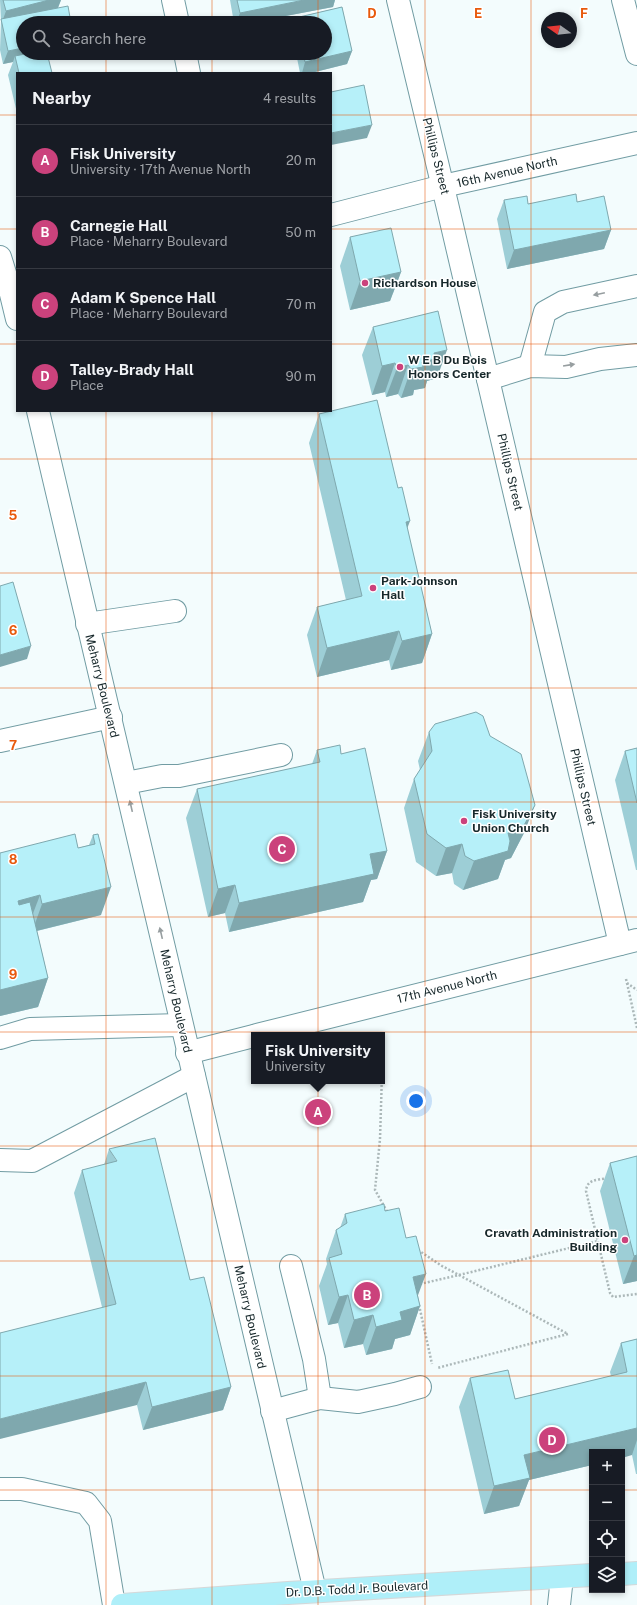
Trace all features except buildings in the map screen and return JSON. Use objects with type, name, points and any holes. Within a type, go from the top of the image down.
[{"type":"main road","points":[[625,1574],[637,1573]]},
{"type":"main road","name":"Dr. D.B. Todd Jr. Boulevard","points":[[122,1605],[289,1599],[315,1591],[589,1575]]},
{"type":"street","points":[[172,0],[176,16]]},
{"type":"street","name":"Phillips Street","points":[[398,0],[488,379],[628,942]]},
{"type":"street","points":[[623,0],[637,54]]},
{"type":"street","points":[[186,60],[189,72]]},
{"type":"street","name":"16th Avenue North","points":[[332,215],[443,186],[637,143]]},
{"type":"street","points":[[0,257],[16,315]]},
{"type":"street","points":[[530,366],[545,312],[563,302],[637,286]]},
{"type":"street","points":[[488,379],[530,366],[566,366],[600,359],[637,355]]},
{"type":"street","name":"Meharry Boulevard","points":[[38,412],[87,624],[111,717],[187,1053],[194,1076],[315,1591]]},
{"type":"street","points":[[87,624],[175,611]]},
{"type":"street","points":[[0,741],[111,717]]},
{"type":"street","points":[[126,783],[162,776],[179,776],[280,755]]},
{"type":"street","name":"17th Avenue North","points":[[269,1032],[628,942]]},
{"type":"street","points":[[0,1038],[30,1029],[181,1025]]},
{"type":"street","points":[[187,1053],[251,1037]]},
{"type":"street","points":[[0,1160],[32,1161],[194,1076]]},
{"type":"street","points":[[291,1266],[314,1359],[320,1398]]},
{"type":"street","points":[[272,1411],[320,1398],[358,1402],[395,1394],[420,1386]]},
{"type":"street","points":[[0,1489],[22,1489],[86,1503],[100,1521],[114,1605]]},
{"type":"street","points":[[559,1605],[562,1577]]},
{"type":"path","points":[[626,979],[637,1028]]},
{"type":"path","points":[[627,984],[637,990]]},
{"type":"path","points":[[382,1084],[380,1139],[375,1190],[392,1220]]},
{"type":"path","points":[[615,1176],[589,1182],[586,1185],[586,1191],[610,1293],[613,1297],[637,1294]]},
{"type":"path","points":[[415,1285],[598,1241]]},
{"type":"path","points":[[416,1249],[442,1266],[568,1334],[433,1369],[418,1301]]},
{"type":"place","name":"Richardson House","points":[[365,283]]},
{"type":"place","name":"W E B Du Bois Honors Center","points":[[400,367]]},
{"type":"place","name":"Park-Johnson Hall","points":[[373,588]]},
{"type":"place","name":"Fisk University Union Church","points":[[464,821]]},
{"type":"place","name":"Adam K Spence Hall","points":[[282,849]]},
{"type":"place","name":"Fisk University","points":[[318,1112]]},
{"type":"place","name":"Cravath Administration Building","points":[[625,1240]]},
{"type":"place","name":"Carnegie Hall","points":[[367,1295]]},
{"type":"place","name":"Talley-Brady Hall","points":[[552,1440]]}]
